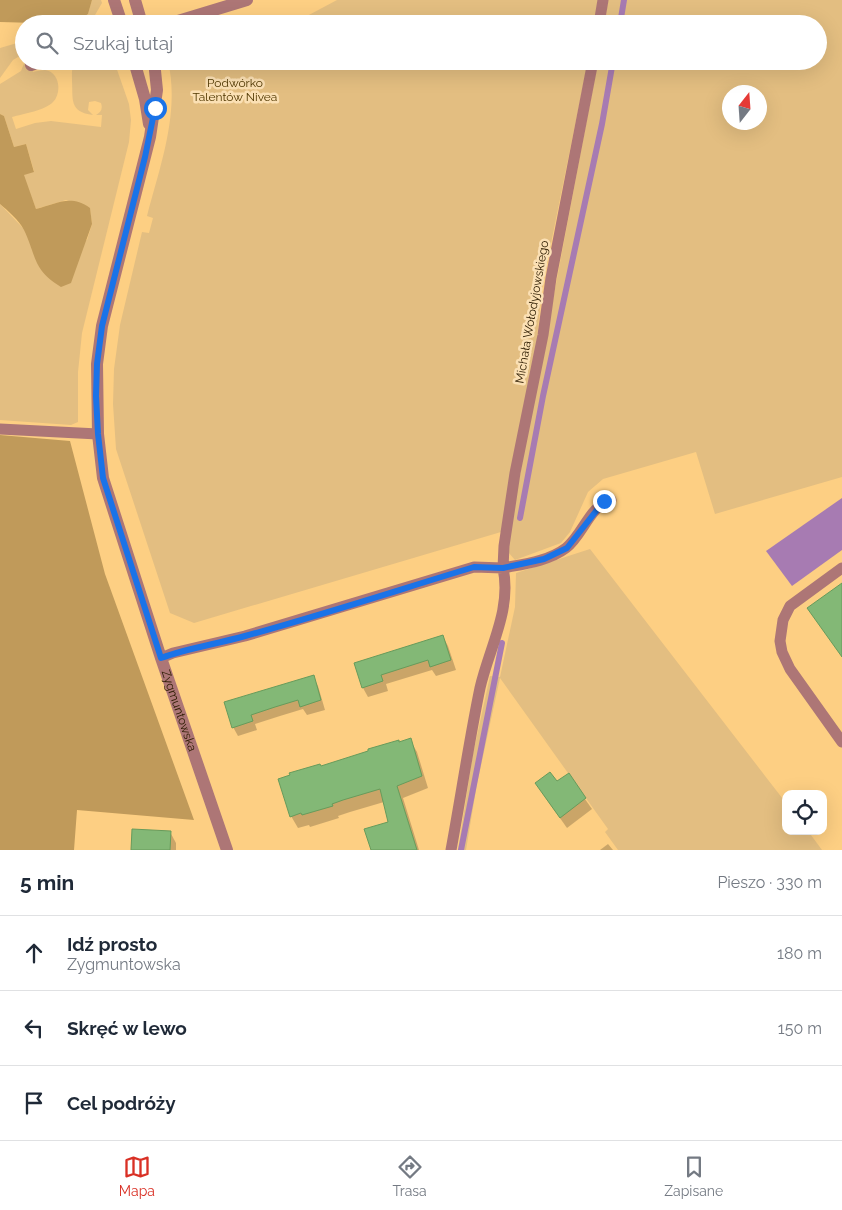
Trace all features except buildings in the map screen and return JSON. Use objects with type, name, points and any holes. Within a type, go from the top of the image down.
[{"type":"street","points":[[114,0],[119,15]]},
{"type":"street","points":[[135,0],[139,15]]},
{"type":"street","points":[[198,15],[247,0]]},
{"type":"street","name":"Zygmuntowska","points":[[136,70],[150,131]]},
{"type":"street","name":"Zygmuntowska","points":[[155,70],[157,90],[145,157],[102,326],[97,364],[98,434],[103,478],[161,658],[227,850]]},
{"type":"lane","points":[[600,15],[603,0]]},
{"type":"lane","name":"Michała Wołodyjowskiego","points":[[451,850],[480,686],[501,621],[506,579],[503,568],[504,546],[515,472],[543,336],[551,278],[591,70]]},
{"type":"lane","points":[[0,429],[98,434]]},
{"type":"lane","points":[[161,658],[291,623],[474,567],[503,568],[544,559],[567,548],[604,501],[611,500]]},
{"type":"lane","points":[[842,568],[790,606],[783,620],[780,641],[782,652],[790,669],[842,742]]},
{"type":"green space","points":[[92,0],[101,0],[102,3],[95,15],[86,15]]},
{"type":"green space","points":[[337,0],[598,0],[596,15],[309,15]]},
{"type":"green space","points":[[608,0],[842,0],[842,477],[715,514],[696,452],[603,479],[588,492],[570,532],[561,543],[515,560],[508,552],[512,517],[596,70],[827,70],[827,15],[606,15]]},
{"type":"green space","points":[[15,44],[15,59],[0,78],[0,48]]},
{"type":"green space","points":[[45,70],[50,72],[58,83],[58,93],[50,105],[12,117],[16,129],[35,123],[51,121],[101,127],[102,115],[96,115],[101,110],[101,103],[89,102],[88,110],[93,115],[76,108],[72,93],[72,70],[117,70],[129,104],[131,120],[129,142],[82,333],[78,372],[78,422],[71,425],[0,420],[0,204],[23,228],[87,240],[92,224],[90,209],[66,200],[36,209],[23,175],[34,171],[26,144],[14,147],[4,116],[0,114],[0,84],[21,71]]},
{"type":"green space","name":"Podwórko Talentów Nivea","points":[[169,70],[586,70],[542,288],[536,348],[501,532],[194,623],[170,613],[116,449],[113,404],[114,369],[120,325],[142,232],[149,233],[153,218],[147,216],[167,139],[172,100]]},
{"type":"green space","points":[[590,549],[782,798],[782,835],[811,835],[822,850],[618,850],[605,832],[608,829],[500,678],[477,784],[466,850],[458,850],[473,754],[490,676],[500,677],[515,607],[516,573]]},
{"type":"shaded area","points":[[0,0],[92,0],[86,15],[15,15],[15,22],[0,22]]},
{"type":"shaded area","points":[[0,114],[4,116],[14,147],[26,144],[34,172],[24,175],[36,209],[63,201],[76,202],[90,208],[92,224],[71,283],[61,287],[40,268],[22,226],[0,204]]},
{"type":"shaded area","points":[[0,435],[70,441],[105,574],[194,820],[77,810],[74,850],[0,850]]},
{"type":"shaded area","points":[[842,498],[842,550],[792,586],[766,551]]},
{"type":"waterway","points":[[622,15],[624,0]]},
{"type":"waterway","points":[[520,518],[543,396],[602,124],[611,70]]},
{"type":"waterway","points":[[461,850],[502,643]]},
{"type":"route","points":[[155,108],[150,137],[102,326],[97,364],[96,396],[103,478],[161,658],[291,623],[474,567],[503,568],[544,559],[567,548],[604,501]]}]
